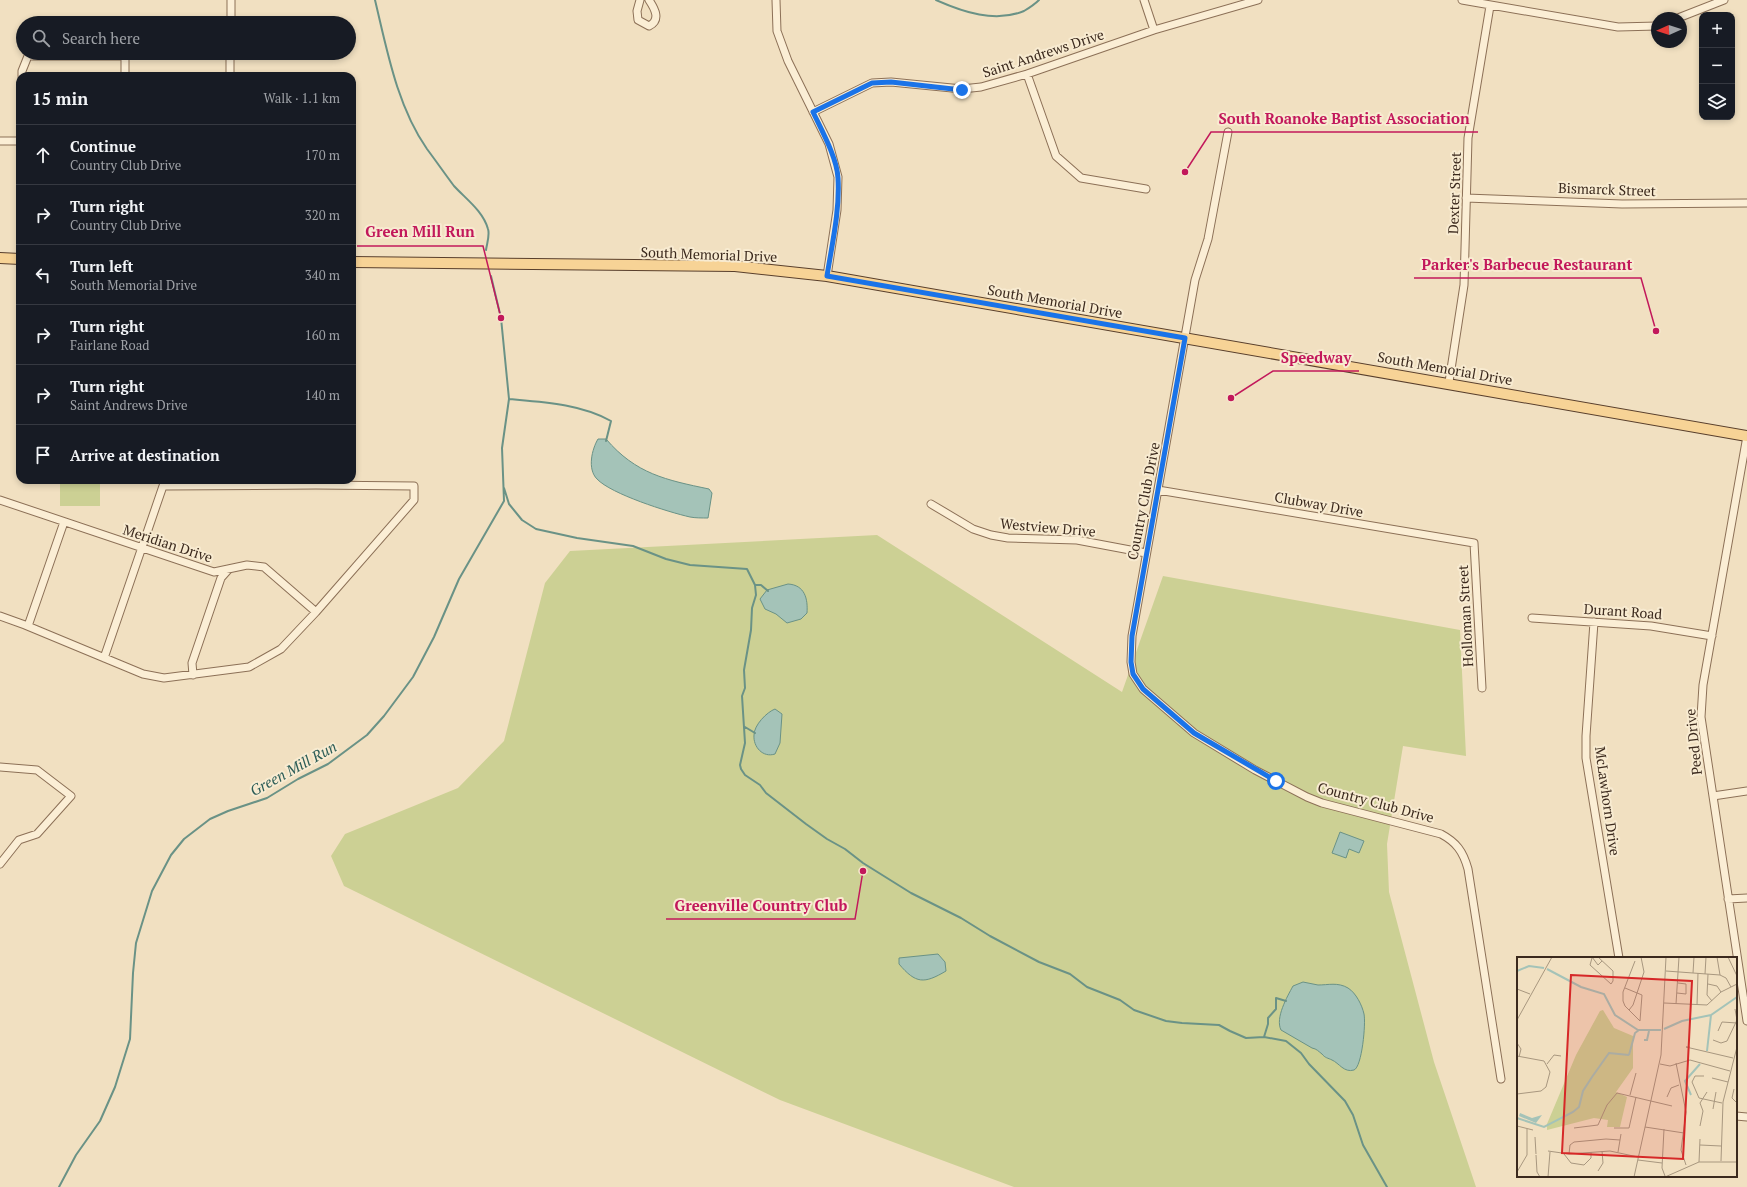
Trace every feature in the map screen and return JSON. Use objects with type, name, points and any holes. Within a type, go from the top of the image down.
[{"type":"main road","points":[[0,258],[16,259]]},
{"type":"main road","name":"South Memorial Drive","points":[[356,262],[735,266],[827,276],[1449,382],[1747,436]]},
{"type":"street","points":[[231,0],[231,16]]},
{"type":"street","points":[[640,0],[637,11],[638,20],[649,26],[654,23],[657,18],[655,10],[649,0]]},
{"type":"street","points":[[776,0],[777,31],[788,61],[829,144],[838,177],[837,210],[827,276]]},
{"type":"street","points":[[1144,0],[1154,30]]},
{"type":"street","name":"Saint Andrews Drive","points":[[813,112],[872,83],[891,82],[962,90],[981,87],[1027,74],[1154,30],[1258,0]]},
{"type":"street","points":[[1462,0],[1618,27],[1651,26]]},
{"type":"street","points":[[1687,14],[1724,0]]},
{"type":"street","name":"Dexter Street","points":[[1449,382],[1464,285],[1468,134],[1490,6]]},
{"type":"street","points":[[22,72],[26,60]]},
{"type":"street","points":[[125,60],[126,72]]},
{"type":"street","points":[[230,60],[230,72]]},
{"type":"street","points":[[1027,74],[1056,156],[1081,178],[1146,189]]},
{"type":"street","name":"Country Club Drive","points":[[1228,132],[1208,239],[1195,280],[1146,553],[1130,650],[1133,674],[1143,689],[1194,733],[1286,786],[1307,797],[1336,807],[1432,830],[1452,840],[1463,852],[1468,869],[1501,1079]]},
{"type":"street","points":[[0,141],[16,141]]},
{"type":"street","name":"Bismarck Street","points":[[1466,198],[1622,204],[1747,203]]},
{"type":"street","name":"Peed Drive","points":[[1747,436],[1703,685],[1701,717],[1747,1021]]},
{"type":"street","points":[[0,616],[28,626],[104,658],[143,674],[164,678],[249,667],[280,649],[316,612],[414,500],[414,486],[316,484],[163,486],[104,658]]},
{"type":"street","name":"Clubway Drive","points":[[1158,490],[1474,543]]},
{"type":"street","name":"Meridian Drive","points":[[0,500],[214,572],[247,565],[264,567],[316,612]]},
{"type":"street","name":"Westview Drive","points":[[931,504],[973,529],[991,535],[1008,538],[1076,540],[1146,553]]},
{"type":"street","points":[[28,626],[64,522]]},
{"type":"street","name":"Holloman Street","points":[[1474,543],[1482,688]]},
{"type":"street","points":[[193,675],[192,663],[221,578],[229,568]]},
{"type":"street","name":"Durant Road","points":[[1532,618],[1662,627],[1712,636]]},
{"type":"street","name":"McLawhorn Drive","points":[[1594,622],[1586,736],[1586,758],[1619,957]]},
{"type":"street","points":[[0,767],[37,770],[71,796],[37,834],[19,840],[0,864]]},
{"type":"street","points":[[1713,796],[1747,791]]},
{"type":"street","points":[[1728,899],[1747,898]]},
{"type":"street","points":[[1737,1116],[1747,1117]]},
{"type":"green space","points":[[60,484],[100,484],[100,506],[60,506]]},
{"type":"green space","points":[[877,535],[1122,692],[1163,576],[1460,630],[1466,756],[1403,746],[1387,844],[1389,892],[1434,1062],[1476,1187],[1014,1187],[780,1100],[344,886],[331,856],[345,834],[458,788],[504,741],[545,583],[570,551]]},
{"type":"water","points":[[598,439],[606,439],[617,451],[629,460],[640,468],[653,474],[709,489],[712,493],[708,518],[690,517],[655,507],[614,491],[604,485],[594,475],[591,465],[592,453]]},
{"type":"water","points":[[788,584],[794,585],[802,590],[806,598],[807,613],[801,619],[787,623],[776,614],[765,609],[760,599],[767,590]]},
{"type":"water","points":[[775,709],[782,714],[780,743],[775,754],[771,755],[763,753],[757,747],[755,744],[754,735],[756,727],[762,719]]},
{"type":"water","points":[[1340,832],[1364,841],[1359,853],[1349,849],[1346,858],[1332,853]]},
{"type":"water","points":[[938,954],[945,962],[946,971],[926,980],[921,980],[910,975],[899,964],[899,958]]},
{"type":"water","points":[[1303,982],[1318,985],[1337,984],[1348,988],[1354,993],[1362,1007],[1364,1014],[1364,1026],[1361,1053],[1357,1067],[1354,1070],[1350,1071],[1344,1069],[1335,1061],[1281,1030],[1280,1020],[1285,1002],[1293,986]]},
{"type":"waterway","name":"Green Mill Run","points":[[375,0],[394,77],[408,115],[427,149],[447,177],[474,206],[486,223],[489,231],[486,250]]},
{"type":"waterway","points":[[936,0],[968,12],[991,16],[1002,16],[1024,11],[1039,0]]},
{"type":"waterway","name":"Green Mill Run","points":[[59,1187],[76,1155],[100,1121],[115,1087],[130,1039],[136,943],[152,891],[171,855],[184,839],[210,819],[228,811],[267,798],[298,779],[328,764],[367,735],[384,716],[413,677],[434,637],[459,579],[504,501],[502,448],[509,399],[501,318],[491,276]]},
{"type":"waterway","points":[[509,399],[575,407],[599,415],[611,421],[606,441]]},
{"type":"waterway","points":[[504,488],[509,504],[522,520],[536,529],[577,538],[633,546],[666,559],[690,565],[747,569],[755,585],[756,595],[752,608],[751,630],[744,670],[745,688],[742,696],[745,743],[740,765],[745,775],[760,785],[766,793],[827,839],[845,849],[863,863],[911,893],[961,918],[990,936],[1039,962],[1070,974],[1087,987],[1120,1000],[1134,1010],[1166,1021],[1219,1025],[1246,1038],[1264,1037],[1286,1041],[1301,1053],[1309,1064],[1345,1101],[1353,1115],[1363,1145],[1387,1187]]},
{"type":"waterway","points":[[755,585],[761,585],[768,591]]},
{"type":"waterway","points":[[745,727],[755,733]]},
{"type":"waterway","points":[[1264,1037],[1268,1024],[1268,1018],[1276,1009],[1276,998],[1286,1001]]},
{"type":"place","name":"South Roanoke Baptist Association","points":[[1185,172]]},
{"type":"place","name":"Green Mill Run","points":[[501,318]]},
{"type":"place","name":"Parker's Barbecue Restaurant","points":[[1656,331]]},
{"type":"place","name":"Speedway","points":[[1231,398]]},
{"type":"place","name":"Greenville Country Club","points":[[863,871]]},
{"type":"route","points":[[962,90],[891,82],[872,83],[813,112],[829,144],[838,177],[837,210],[827,276],[1185,338],[1132,636],[1130,650],[1133,674],[1143,689],[1194,733],[1276,781]]}]
